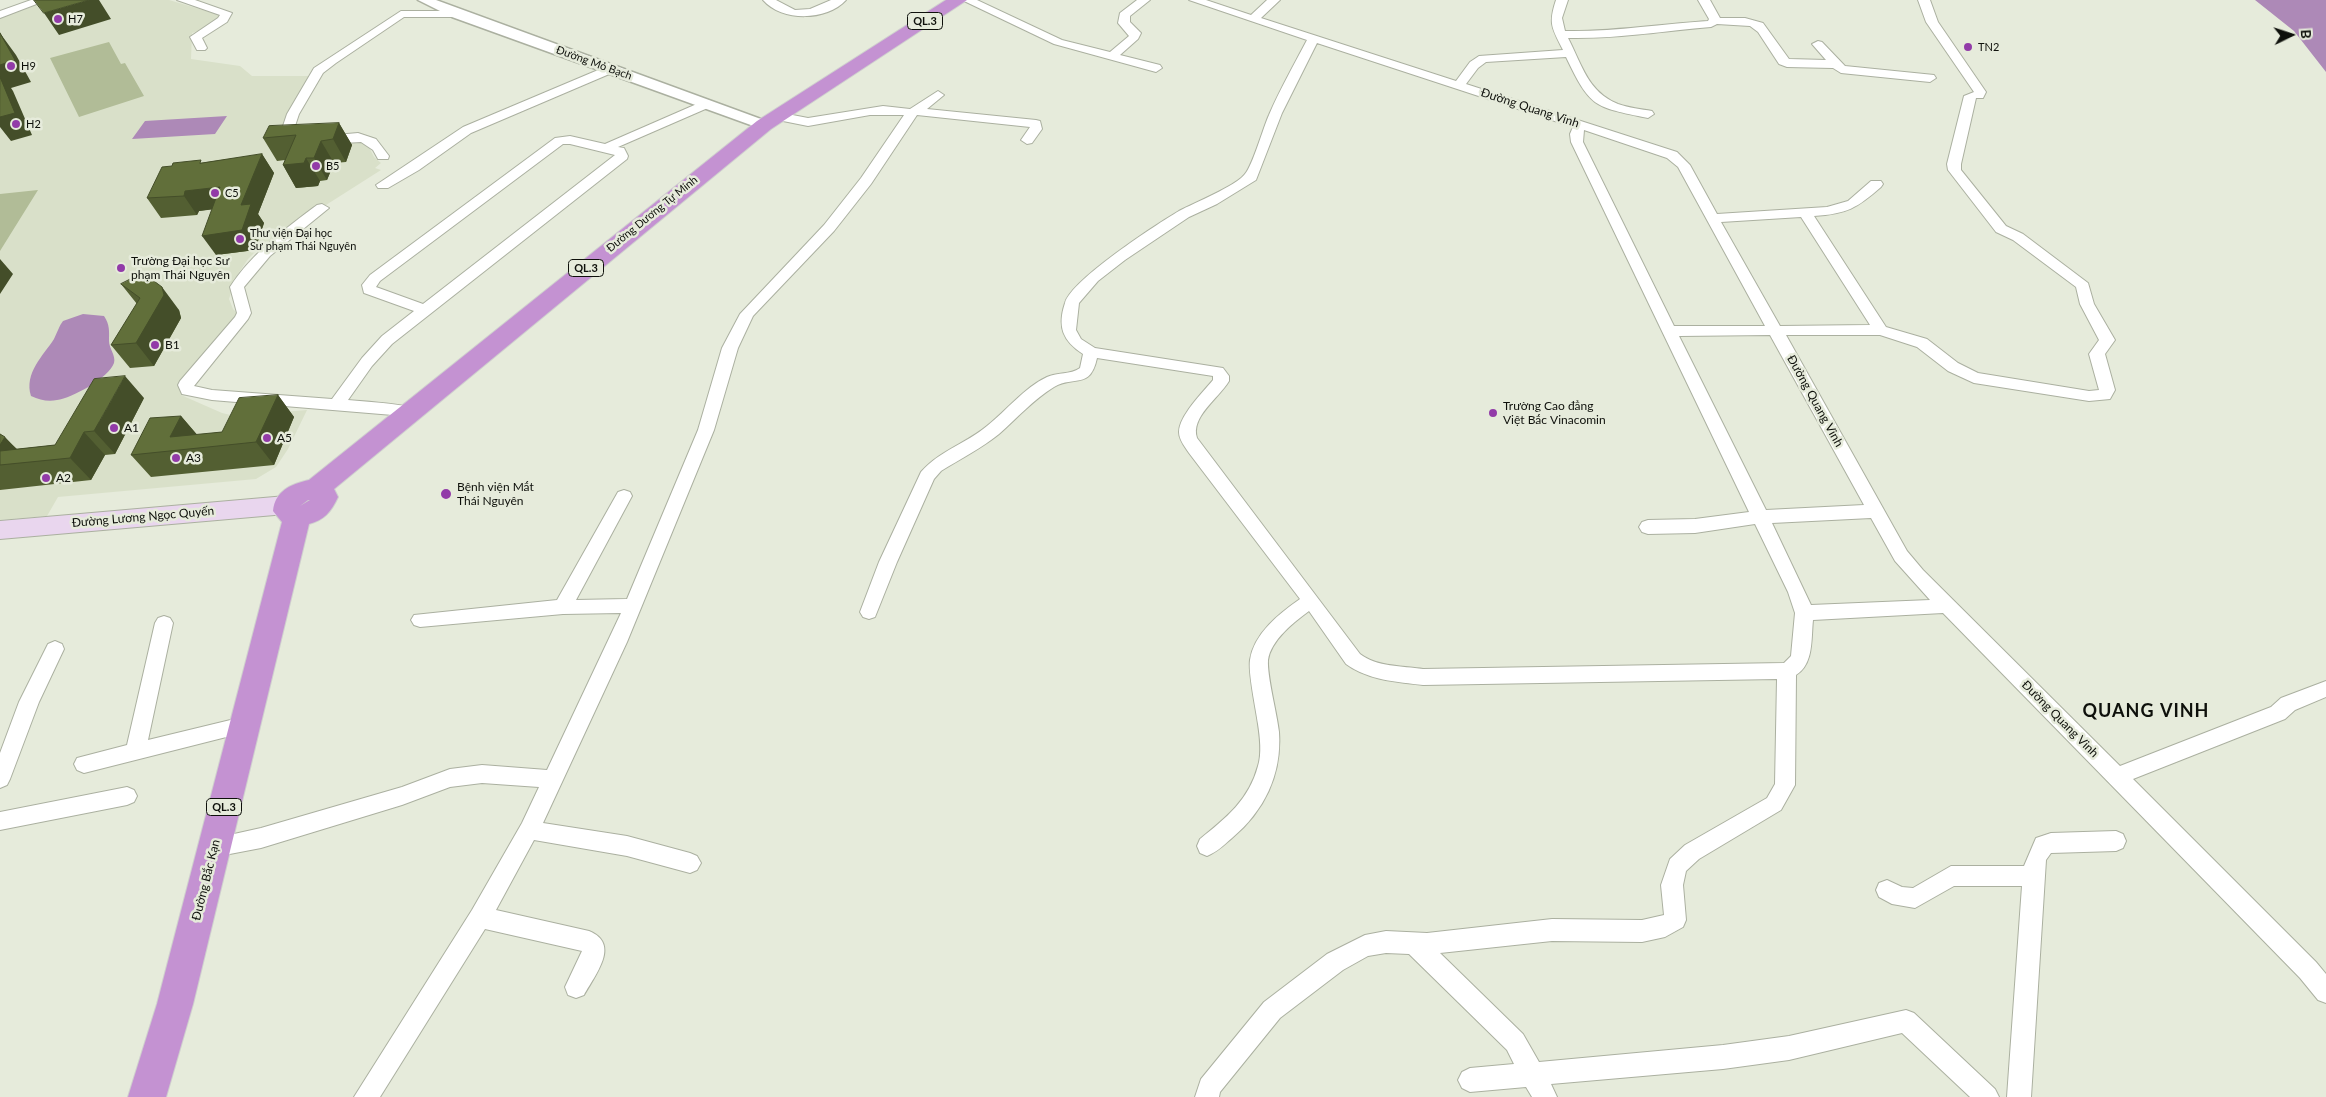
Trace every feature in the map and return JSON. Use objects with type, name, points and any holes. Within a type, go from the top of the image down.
[{"type":"highway","name":"Đường Dương Tự Minh","points":[[291,511],[316,510],[323,504],[325,497],[323,492],[316,490],[770,120],[958,0]]},
{"type":"highway","name":"Đường Bắc Kạn","points":[[147,1097],[175,1004],[247,724],[291,511]]},
{"type":"main road","name":"Đường Lương Ngọc Quyến","points":[[0,530],[291,511]]},
{"type":"street","points":[[0,15],[42,0]]},
{"type":"street","points":[[183,0],[226,13],[223,20],[196,37],[201,48]]},
{"type":"street","name":"Đường Mỏ Bạch","points":[[425,0],[458,14],[706,104],[770,120]]},
{"type":"street","points":[[769,0],[781,9],[804,14],[814,13],[840,0]]},
{"type":"street","points":[[968,0],[1058,42],[1156,68]]},
{"type":"street","points":[[1111,57],[1135,33],[1124,23],[1124,15],[1144,0]]},
{"type":"street","name":"Đường Quang Vinh","points":[[1195,0],[1672,155],[1683,165],[1901,556],[1947,606],[2118,776],[2308,970],[2326,992]]},
{"type":"street","points":[[1253,19],[1274,0]]},
{"type":"street","points":[[1562,0],[1556,18],[1557,26],[1587,88],[1595,98],[1616,108],[1648,114]]},
{"type":"street","points":[[1704,0],[1714,14],[1715,21]]},
{"type":"street","points":[[1670,332],[1774,329],[1881,330],[1922,343],[1963,373],[1984,381],[2090,396],[2104,395],[2107,390],[2097,354],[2106,340],[2087,304],[2080,283],[2018,237],[2001,229],[1955,170],[1954,164],[1974,95],[1980,92],[1932,22],[1924,0]]},
{"type":"street","points":[[383,156],[376,143],[369,138],[357,137],[302,141],[292,138],[287,132],[293,114],[318,71],[340,54],[401,14],[458,14]]},
{"type":"street","points":[[1561,34],[1600,35],[1652,28],[1705,25],[1715,21],[1757,23],[1763,28],[1783,61],[1787,63],[1834,64]]},
{"type":"street","points":[[1314,38],[1276,113],[1251,177],[1212,201],[1184,214],[1120,257],[1093,278],[1072,302],[1069,330],[1075,342],[1090,352],[1218,372],[1221,376],[1221,381],[1190,421],[1187,429],[1188,436],[1195,449],[1311,600],[1353,659],[1361,665],[1385,672],[1423,677],[1787,671],[1795,666],[1800,656],[1804,613],[1797,592],[1577,142],[1576,134],[1580,124]]},
{"type":"street","points":[[1818,44],[1834,64],[1848,71],[1930,78]]},
{"type":"street","points":[[1459,85],[1474,65],[1483,60],[1569,53]]},
{"type":"street","points":[[384,185],[414,167],[466,130],[610,69]]},
{"type":"street","points":[[366,1097],[480,917],[529,830],[633,606],[706,430],[730,348],[747,314],[829,228],[866,181],[914,112],[938,95]]},
{"type":"street","points":[[606,148],[619,140],[706,104]]},
{"type":"street","points":[[770,120],[806,122],[878,109],[892,109],[1036,124],[1036,129],[1027,140]]},
{"type":"street","points":[[336,406],[378,350],[424,310],[622,156],[619,151],[570,140],[560,142],[383,272],[369,285],[369,290],[424,310]]},
{"type":"street","points":[[1712,218],[1828,211],[1853,204],[1876,184]]},
{"type":"street","points":[[322,208],[268,248],[247,271],[237,287],[244,313],[242,319],[186,385],[188,390],[336,406],[393,409],[412,413]]},
{"type":"street","points":[[1805,212],[1881,330]]},
{"type":"street","points":[[869,612],[888,562],[927,476],[935,467],[999,426],[1022,402],[1047,384],[1080,376],[1087,370],[1090,352]]},
{"type":"street","points":[[562,607],[624,496]]},
{"type":"street","points":[[1648,527],[1694,526],[1760,517],[1876,511]]},
{"type":"street","points":[[1207,846],[1243,816],[1262,784],[1269,764],[1269,732],[1259,660],[1265,645],[1283,621],[1311,600]]},
{"type":"street","points":[[420,620],[562,607],[633,606]]},
{"type":"street","points":[[1804,613],[1947,606]]},
{"type":"street","points":[[135,752],[164,623]]},
{"type":"street","points":[[0,779],[29,702],[55,649]]},
{"type":"street","points":[[1207,1097],[1209,1087],[1272,1010],[1335,962],[1365,946],[1386,942],[1414,943],[1552,930],[1642,931],[1665,927],[1675,920],[1672,885],[1677,866],[1692,852],[1774,804],[1784,785],[1787,671]]},
{"type":"street","points":[[2118,776],[2278,712],[2288,704],[2326,689]]},
{"type":"street","points":[[84,764],[247,724]]},
{"type":"street","points":[[214,847],[261,838],[402,796],[450,778],[482,774],[553,778]]},
{"type":"street","points":[[0,821],[127,796]]},
{"type":"street","points":[[529,830],[628,846],[690,863]]},
{"type":"street","points":[[2019,1097],[2033,876],[2036,859],[2043,845],[2051,843],[2116,841]]},
{"type":"street","points":[[1887,890],[1900,897],[1915,898],[1951,876],[2033,876]]},
{"type":"street","points":[[480,917],[589,942],[594,946],[593,955],[576,987]]},
{"type":"street","points":[[1414,943],[1516,1042],[1545,1097]]},
{"type":"street","points":[[1470,1080],[1723,1057],[1780,1049],[1906,1021],[1987,1097]]},
{"type":"shaded area","name":"Trường Đại học Sư phạm Thái Nguyên","points":[[51,0],[169,0],[220,15],[220,20],[211,27],[192,33],[191,59],[240,66],[252,76],[310,76],[284,128],[367,143],[374,157],[381,163],[375,168],[381,170],[260,247],[248,259],[236,277],[229,299],[233,309],[239,315],[181,384],[181,395],[222,413],[235,416],[307,410],[288,449],[276,467],[256,479],[58,497],[47,516],[0,520],[0,18]]},
{"type":"shaded area","points":[[2255,0],[2326,0],[2326,72],[2294,31]]},
{"type":"shaded area","points":[[109,42],[121,64],[125,63],[144,96],[79,117],[50,58]]},
{"type":"shaded area","points":[[227,116],[215,134],[132,139],[145,121]]},
{"type":"shaded area","points":[[38,190],[0,251],[0,194]]},
{"type":"shaded area","points":[[83,314],[104,316],[106,319],[109,328],[109,344],[114,360],[111,369],[98,381],[64,398],[47,401],[31,396],[30,380],[32,372],[54,339],[63,321]]},
{"type":"building","points":[[34,0],[89,0],[44,13]]},
{"type":"building","points":[[0,33],[15,60],[0,65]]},
{"type":"building","points":[[0,77],[15,113],[0,117]]},
{"type":"building","points":[[339,123],[333,139],[321,141],[314,158],[306,158],[304,163],[283,165],[296,135],[263,138],[269,126]]},
{"type":"building","points":[[262,154],[241,205],[251,204],[242,230],[202,236],[220,187],[185,191],[184,196],[147,198],[162,167],[172,166],[173,163],[201,160],[200,163]]},
{"type":"building","points":[[143,273],[162,287],[164,295],[136,343],[111,345],[140,298],[121,284]]},
{"type":"building","points":[[125,376],[94,431],[84,432],[70,458],[0,465],[0,451],[55,445],[94,379]]},
{"type":"building","points":[[278,395],[256,442],[131,455],[150,418],[181,416],[170,437],[222,432],[239,398]]},
{"type":"building","points":[[0,434],[5,437],[0,445]]},
{"type":"place","name":"H7","points":[[58,19]]},
{"type":"place","name":"TN2","points":[[1968,47]]},
{"type":"place","name":"H9","points":[[11,66]]},
{"type":"place","name":"H2","points":[[16,124]]},
{"type":"place","name":"B5","points":[[316,166]]},
{"type":"place","name":"C5","points":[[215,193]]},
{"type":"place","name":"Thư viện Đại học Sư phạm Thái Nguyên","points":[[240,239]]},
{"type":"place","name":"Trường Đại học Sư phạm Thái Nguyên","points":[[121,268]]},
{"type":"place","name":"B1","points":[[155,345]]},
{"type":"place","name":"Trường Cao đẳng Việt Bắc Vinacomin","points":[[1493,413]]},
{"type":"place","name":"A1","points":[[114,428]]},
{"type":"place","name":"A5","points":[[267,438]]},
{"type":"place","name":"A3","points":[[176,458]]},
{"type":"place","name":"A2","points":[[46,478]]},
{"type":"place","name":"Bệnh viện Mắt Thái Nguyên","points":[[446,494]]},
{"type":"district","name":"QUANG VINH","points":[[2146,711]]}]
